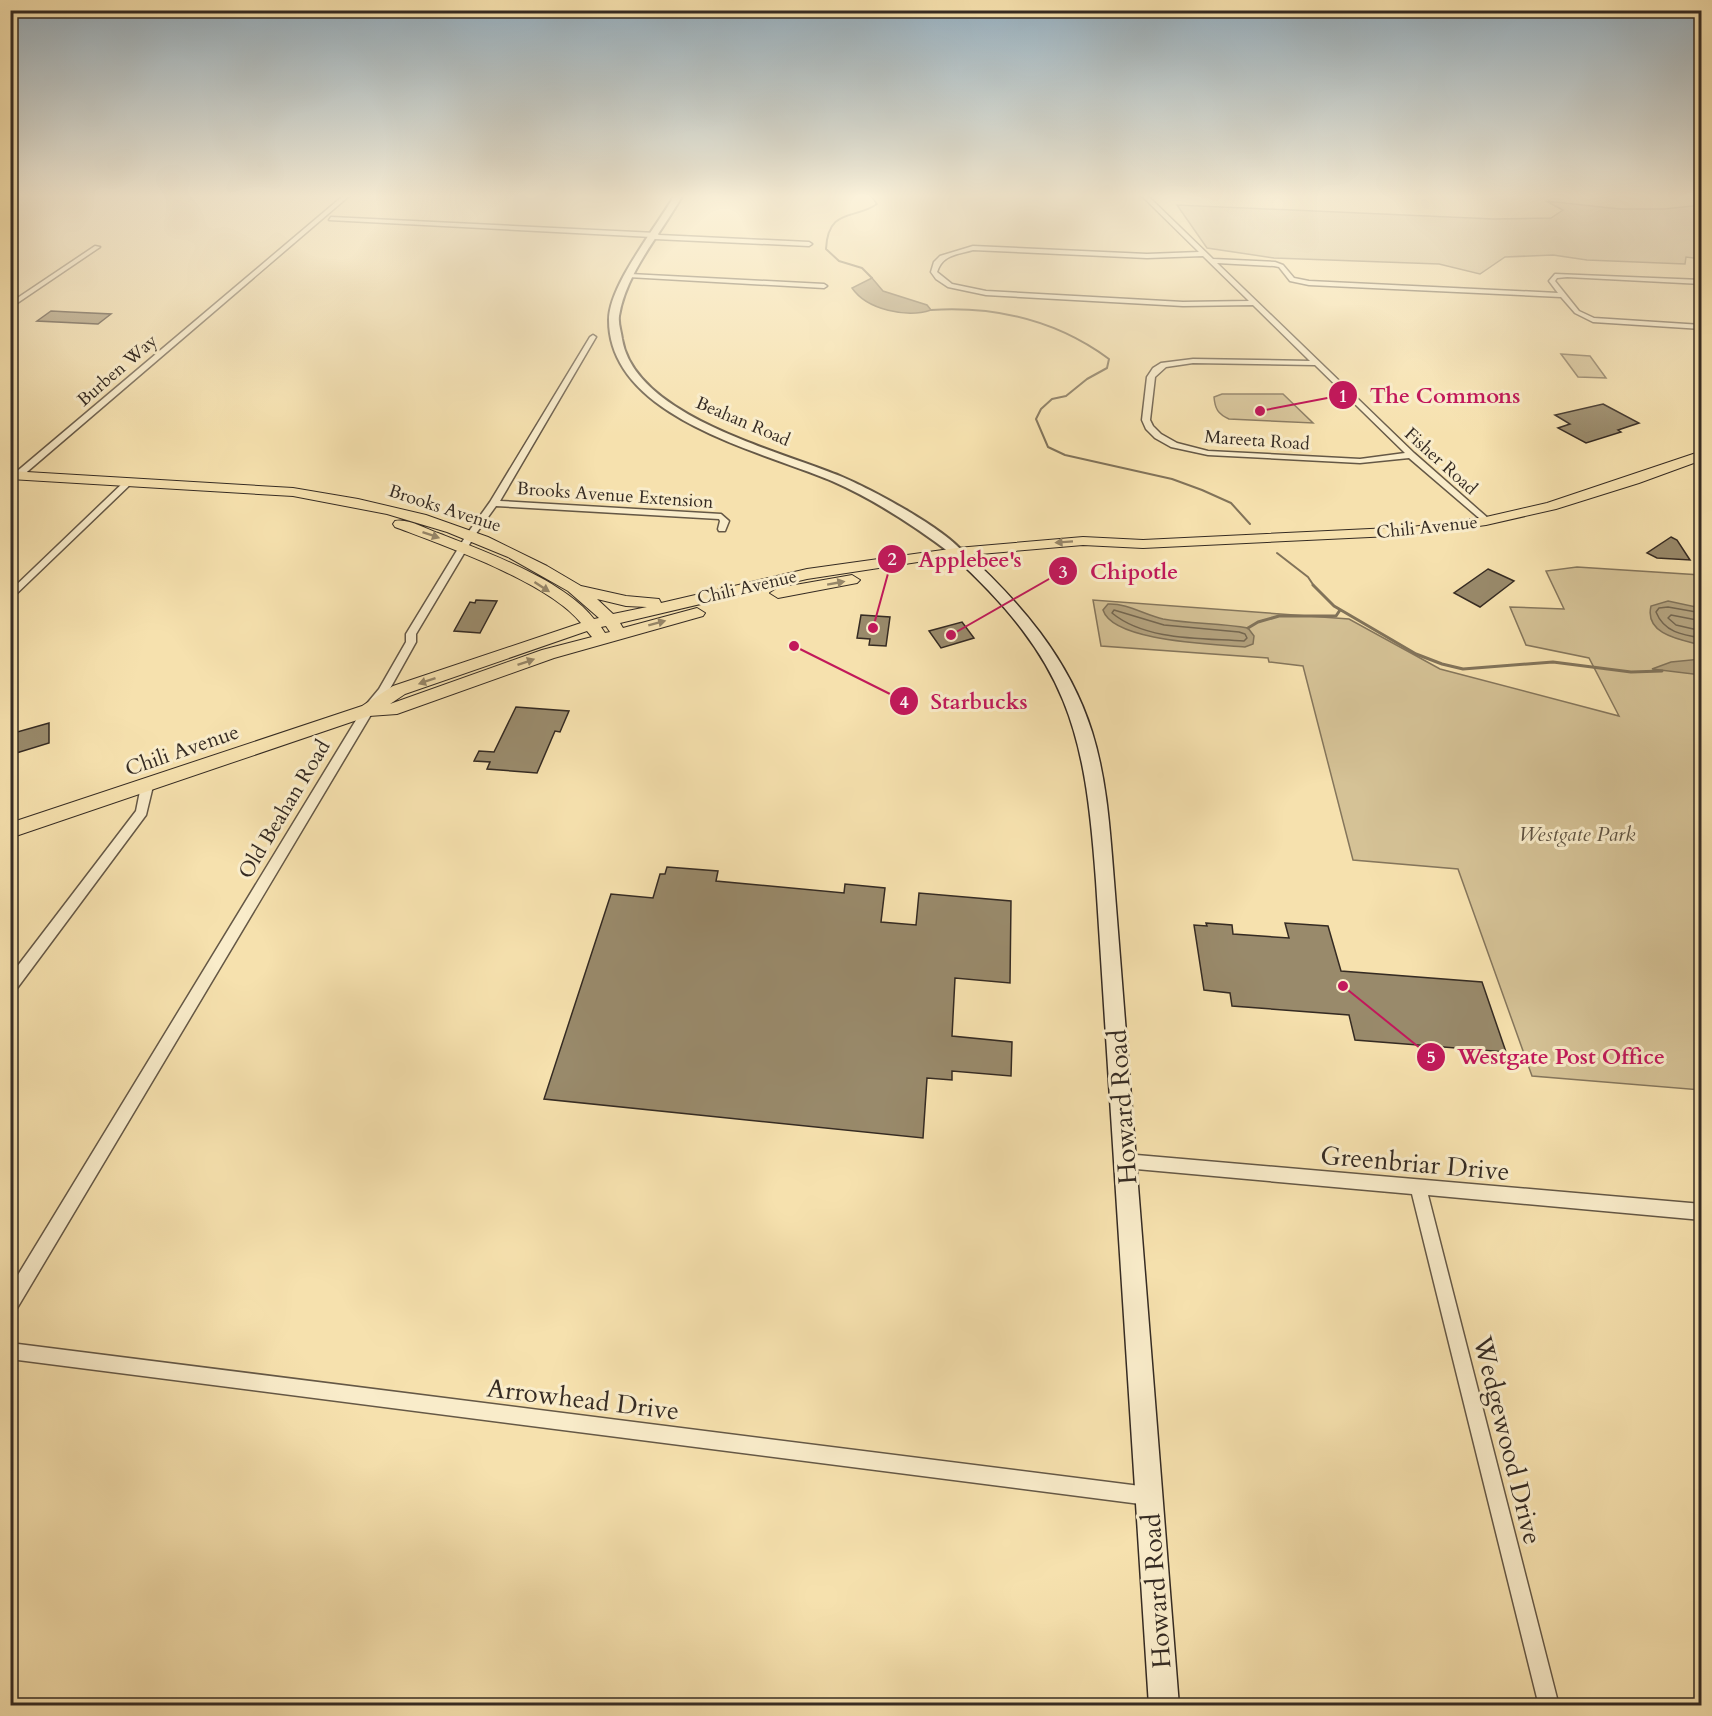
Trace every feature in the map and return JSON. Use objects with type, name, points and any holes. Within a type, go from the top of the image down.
[{"type":"main road","name":"Chili Avenue","points":[[10,831],[368,710],[392,710],[596,631],[687,601],[807,574],[963,557],[1087,553],[1143,544],[1412,531],[1486,521],[1551,507],[1701,455]]},
{"type":"main road","name":"Brooks Avenue","points":[[14,475],[266,492],[511,550],[573,586],[600,608],[614,626]]},
{"type":"main road","name":"Brooks Avenue","points":[[467,541],[581,613],[596,631]]},
{"type":"main road","name":"Chili Avenue","points":[[614,626],[963,557]]},
{"type":"main road","name":"Howard Road","points":[[963,557],[996,585],[1037,634],[1071,698],[1084,731],[1100,820],[1164,1706]]},
{"type":"main road","points":[[573,586],[626,601],[687,601]]},
{"type":"street","points":[[10,306],[54,276]]},
{"type":"street","name":"Burben Way","points":[[14,475],[251,276]]},
{"type":"street","name":"Beahan Road","points":[[630,276],[615,310],[614,332],[618,348],[628,366],[657,397],[689,419],[709,429],[864,492],[931,532],[963,557]]},
{"type":"street","points":[[632,276],[824,286]]},
{"type":"street","points":[[938,276],[958,288],[986,293],[1191,304],[1252,303]]},
{"type":"street","name":"Fisher Road","points":[[1227,276],[1252,303],[1411,455],[1486,521]]},
{"type":"street","points":[[1289,276],[1292,280],[1309,283],[1562,295]]},
{"type":"street","points":[[1555,276],[1552,281],[1562,295],[1580,315],[1593,320],[1701,327]]},
{"type":"street","points":[[1557,276],[1701,282]]},
{"type":"street","name":"Old Beahan Road","points":[[10,1304],[368,710],[383,691],[411,642],[411,634],[467,541],[494,503],[593,337]]},
{"type":"street","name":"Mareeta Road","points":[[1315,363],[1193,361],[1164,365],[1151,377],[1146,420],[1158,436],[1182,447],[1208,453],[1360,461],[1411,455]]},
{"type":"street","points":[[10,597],[129,482]]},
{"type":"street","name":"Brooks Avenue Extension","points":[[494,503],[721,517],[725,520],[722,529]]},
{"type":"street","points":[[10,987],[142,812],[147,786]]},
{"type":"street","name":"Greenbriar Drive","points":[[1125,1161],[1701,1212]]},
{"type":"street","name":"Wedgewood Drive","points":[[1418,1187],[1549,1706]]},
{"type":"street","name":"Arrowhead Drive","points":[[10,1351],[1148,1496]]},
{"type":"green space","points":[[1561,354],[1590,356],[1606,378],[1578,377]]},
{"type":"green space","points":[[1222,394],[1283,394],[1313,423],[1229,419],[1218,411],[1215,405],[1214,397]]},
{"type":"green space","name":"Westgate Park","points":[[1577,567],[1701,575],[1701,1090],[1532,1076],[1458,869],[1353,860],[1303,666],[1269,662],[1268,658],[1101,646],[1093,600],[1349,619],[1440,669],[1619,716],[1589,658],[1526,645],[1510,607],[1564,609],[1546,571]]},
{"type":"water","points":[[872,278],[883,291],[927,305],[931,310],[899,312],[867,302],[852,288]]},
{"type":"water","points":[[1668,601],[1701,608],[1701,645],[1675,638],[1659,630],[1653,624],[1650,616],[1651,606]]},
{"type":"water","points":[[1108,604],[1122,605],[1163,619],[1248,628],[1254,636],[1253,644],[1245,647],[1145,635],[1125,629],[1111,621],[1103,610]]},
{"type":"water","points":[[1701,659],[1701,675],[1652,669],[1671,662]]},
{"type":"building","points":[[51,311],[111,314],[98,324],[37,321]]},
{"type":"building","points":[[1603,404],[1639,423],[1618,430],[1621,432],[1586,443],[1558,428],[1570,424],[1555,415]]},
{"type":"building","points":[[1671,537],[1677,540],[1690,560],[1657,558],[1647,553]]},
{"type":"building","points":[[1488,569],[1514,581],[1480,607],[1454,593]]},
{"type":"building","points":[[476,600],[497,601],[480,633],[454,631],[470,602],[475,603]]},
{"type":"building","points":[[861,615],[890,617],[886,646],[869,645],[870,639],[857,638]]},
{"type":"building","points":[[962,622],[974,638],[941,648],[929,631]]},
{"type":"building","points":[[516,707],[569,711],[560,732],[555,731],[537,773],[487,769],[490,762],[474,761],[479,751],[494,752]]},
{"type":"building","points":[[49,723],[49,743],[10,755],[10,734]]},
{"type":"building","points":[[667,867],[718,871],[716,881],[844,893],[845,884],[885,888],[881,922],[916,925],[919,893],[1011,901],[1010,983],[955,978],[952,1036],[1012,1042],[1011,1076],[952,1071],[952,1080],[927,1078],[923,1138],[544,1099],[611,894],[653,898],[660,874],[665,874]]},
{"type":"building","points":[[1206,923],[1232,925],[1233,934],[1289,938],[1285,923],[1328,926],[1341,971],[1482,982],[1506,1052],[1355,1040],[1349,1015],[1232,1006],[1230,993],[1204,990],[1194,925],[1207,926]]},
{"type":"waterway","points":[[931,310],[979,310],[1024,318],[1068,334],[1109,359],[1107,368],[1087,379],[1066,396],[1052,399],[1041,409],[1036,419],[1048,447],[1065,455],[1172,479],[1202,490],[1231,503],[1250,524]]},
{"type":"waterway","points":[[1277,553],[1308,577],[1314,586]]},
{"type":"waterway","points":[[1314,586],[1334,606],[1416,654],[1442,664],[1463,669],[1553,662],[1631,672],[1662,671]]},
{"type":"waterway","points":[[1248,628],[1258,622],[1279,616],[1336,616],[1340,610]]},
{"type":"place","name":"The Commons","points":[[1260,411]]},
{"type":"place","name":"Applebee's","points":[[873,628]]},
{"type":"place","name":"Chipotle","points":[[951,635]]},
{"type":"place","name":"Starbucks","points":[[794,646]]},
{"type":"place","name":"Westgate Post Office","points":[[1343,986]]}]
